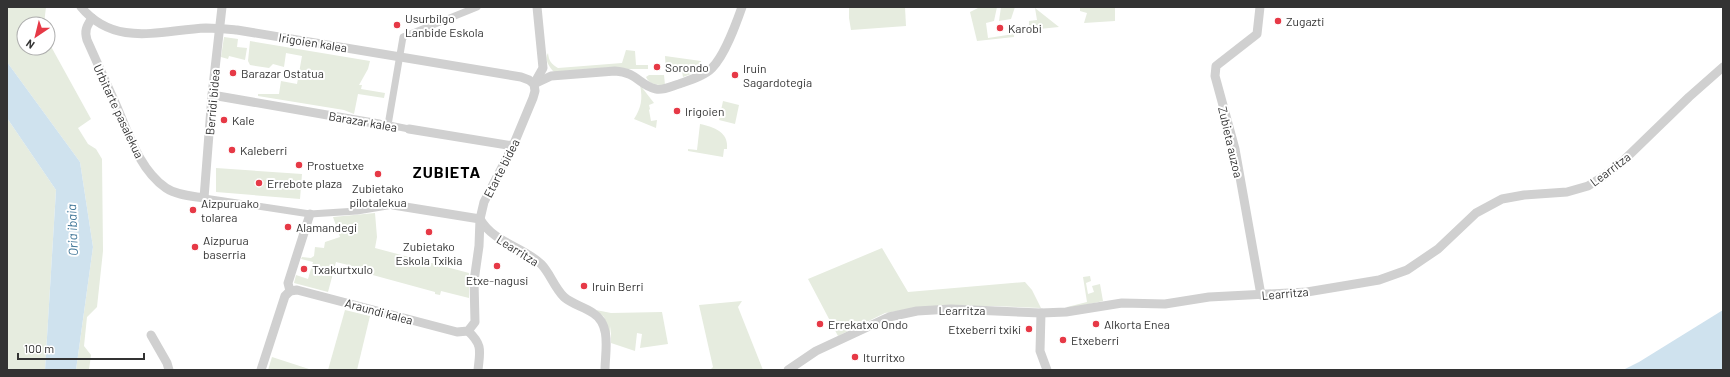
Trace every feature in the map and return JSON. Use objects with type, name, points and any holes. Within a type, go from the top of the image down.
[{"type":"street","points":[[81,7],[92,18]]},
{"type":"street","name":"Berridi bidea","points":[[204,198],[212,95],[222,7]]},
{"type":"street","points":[[383,124],[400,57],[403,37],[477,7]]},
{"type":"street","name":"Etarte bidea","points":[[468,331],[475,322],[474,281],[479,246],[480,220],[484,202],[513,146],[533,98],[535,91],[534,84],[543,68],[537,7]]},
{"type":"street","points":[[534,84],[551,76],[615,70],[624,71],[656,90],[666,89],[697,78],[712,68],[729,40],[742,7]]},
{"type":"street","name":"Zubieta auzoa","points":[[1260,7],[1257,34],[1220,62],[1216,66],[1215,76],[1235,148],[1262,296]]},
{"type":"street","name":"Irigoien kalea","points":[[92,18],[117,31],[144,35],[205,28],[220,28],[521,77],[534,84]]},
{"type":"street","name":"Urbitarte pasalekua","points":[[92,18],[85,33],[87,40],[133,144],[143,162],[166,189],[176,193],[204,198],[310,214],[357,211],[393,205]]},
{"type":"street","name":"Learritza","points":[[788,370],[816,351],[889,317],[917,311],[951,309],[1041,313],[1066,312],[1122,303],[1165,304],[1209,297],[1262,296],[1307,292],[1379,280],[1407,270],[1438,249],[1476,213],[1502,199],[1524,195],[1567,192],[1588,186],[1604,176],[1624,160],[1689,97],[1723,67]]},
{"type":"street","name":"Barazar kalea","points":[[212,95],[513,146]]},
{"type":"street","points":[[393,205],[480,220]]},
{"type":"street","points":[[261,370],[285,296],[290,291],[288,283],[310,214]]},
{"type":"street","name":"Learritza","points":[[480,220],[485,229],[496,237],[541,264],[564,297],[598,317],[602,322],[606,336],[605,370]]},
{"type":"street","name":"Araundi kalea","points":[[290,291],[297,290],[457,332],[468,331]]},
{"type":"street","points":[[1041,313],[1040,351],[1046,370]]},
{"type":"street","points":[[468,331],[477,339],[480,353],[478,370]]},
{"type":"street","points":[[150,335],[167,363],[169,370]]},
{"type":"shaded area","points":[[7,7],[46,7],[45,16],[16,16],[16,56],[56,56],[91,119],[78,128],[88,144],[96,149],[102,159],[103,251],[97,307],[87,317],[84,346],[91,355],[89,370],[76,370],[93,247],[80,162],[7,62]]},
{"type":"shaded area","points":[[849,7],[905,7],[906,26],[851,30]]},
{"type":"shaded area","points":[[980,7],[997,7],[994,21],[986,23],[988,38],[1014,34],[1014,37],[977,41],[970,12]]},
{"type":"shaded area","points":[[1001,7],[1015,7],[1011,19],[999,21]]},
{"type":"shaded area","points":[[1080,7],[1115,7],[1115,21],[1084,23],[1087,13],[1080,11]]},
{"type":"shaded area","points":[[1035,8],[1059,27],[1029,30],[1029,21],[1037,20]]},
{"type":"shaded area","points":[[224,37],[238,39],[237,47],[247,48],[245,60],[229,56],[228,59],[221,57]]},
{"type":"shaded area","points":[[250,41],[370,61],[368,69],[359,85],[362,85],[361,89],[385,93],[384,98],[358,94],[354,114],[344,110],[258,96],[258,94],[279,94],[281,81],[297,84],[302,56],[286,53],[284,67],[273,64],[269,68],[250,65],[248,61]]},
{"type":"shaded area","points":[[626,50],[635,51],[636,65],[648,65],[648,69],[628,69],[615,67],[554,72],[547,60],[548,53],[551,62],[558,68],[622,63]]},
{"type":"shaded area","points":[[665,56],[701,61],[702,70],[683,77],[682,71],[666,72]]},
{"type":"shaded area","points":[[649,75],[664,75],[665,85],[657,85],[652,83],[646,77]]},
{"type":"shaded area","points":[[640,85],[654,103],[649,105],[649,110],[651,121],[657,120],[656,128],[634,119],[641,103]]},
{"type":"shaded area","points":[[723,101],[739,105],[735,124],[719,120]]},
{"type":"shaded area","points":[[7,118],[56,190],[45,370],[7,370]]},
{"type":"shaded area","points":[[700,124],[720,131],[726,138],[727,149],[724,149],[723,157],[688,151],[688,149],[697,150]]},
{"type":"shaded area","name":"Errebote plaza","points":[[216,168],[302,174],[300,199],[216,192]]},
{"type":"shaded area","points":[[375,213],[377,237],[375,248],[469,273],[469,298],[441,291],[440,295],[435,294],[435,292],[369,274],[369,270],[336,262],[328,292],[294,283],[296,275],[308,279],[313,262],[301,259],[302,257],[311,258],[314,256],[315,247],[324,248],[325,242],[340,237],[333,217]]},
{"type":"shaded area","points":[[882,248],[908,292],[1025,282],[1032,290],[1041,308],[994,306],[930,307],[910,309],[885,313],[838,336],[808,279]]},
{"type":"shaded area","points":[[1090,276],[1091,281],[1086,283],[1088,294],[1094,292],[1092,286],[1100,284],[1103,301],[1067,309],[1067,307],[1087,302],[1083,277]]},
{"type":"shaded area","points":[[742,301],[738,307],[763,370],[710,370],[713,367],[699,305]]},
{"type":"shaded area","points":[[345,310],[370,316],[357,370],[328,370]]},
{"type":"shaded area","points":[[596,310],[611,313],[662,312],[668,344],[640,348],[642,334],[637,333],[635,351],[611,343],[611,326],[610,334],[604,317]]},
{"type":"shaded area","points":[[272,357],[312,370],[268,370]]},
{"type":"water","name":"Oria ibaia","points":[[7,62],[80,162],[93,247],[76,370],[45,370],[56,190],[7,118]]},
{"type":"water","points":[[1723,310],[1723,370],[1623,370],[1639,362]]},
{"type":"place","name":"Zugazti","points":[[1278,21]]},
{"type":"place","name":"Usurbilgo Lanbide Eskola","points":[[397,25]]},
{"type":"place","name":"Karobi","points":[[1000,28]]},
{"type":"place","name":"Sorondo","points":[[657,67]]},
{"type":"place","name":"Barazar Ostatua","points":[[233,73]]},
{"type":"place","name":"Iruin Sagardotegia","points":[[735,75]]},
{"type":"place","name":"Irigoien","points":[[677,111]]},
{"type":"place","name":"Kale","points":[[224,120]]},
{"type":"place","name":"Kaleberri","points":[[232,150]]},
{"type":"place","name":"Prostuetxe","points":[[299,165]]},
{"type":"place","name":"Zubietako pilotalekua","points":[[378,174]]},
{"type":"place","name":"Errebote plaza","points":[[259,183]]},
{"type":"place","name":"Aizpuruako tolarea","points":[[193,210]]},
{"type":"place","name":"Alamandegi","points":[[288,227]]},
{"type":"place","name":"Zubietako Eskola Txikia","points":[[429,232]]},
{"type":"place","name":"Aizpurua baserria","points":[[195,247]]},
{"type":"place","name":"Etxe-nagusi","points":[[497,266]]},
{"type":"place","name":"Txakurtxulo","points":[[304,269]]},
{"type":"place","name":"Iruin Berri","points":[[584,286]]},
{"type":"place","name":"Errekatxo Ondo","points":[[820,324]]},
{"type":"place","name":"Alkorta Enea","points":[[1096,324]]},
{"type":"place","name":"Etxeberri txiki","points":[[1029,329]]},
{"type":"place","name":"Etxeberri","points":[[1063,340]]},
{"type":"place","name":"Iturritxo","points":[[855,357]]},
{"type":"district","name":"ZUBIETA","points":[[447,171]]}]
